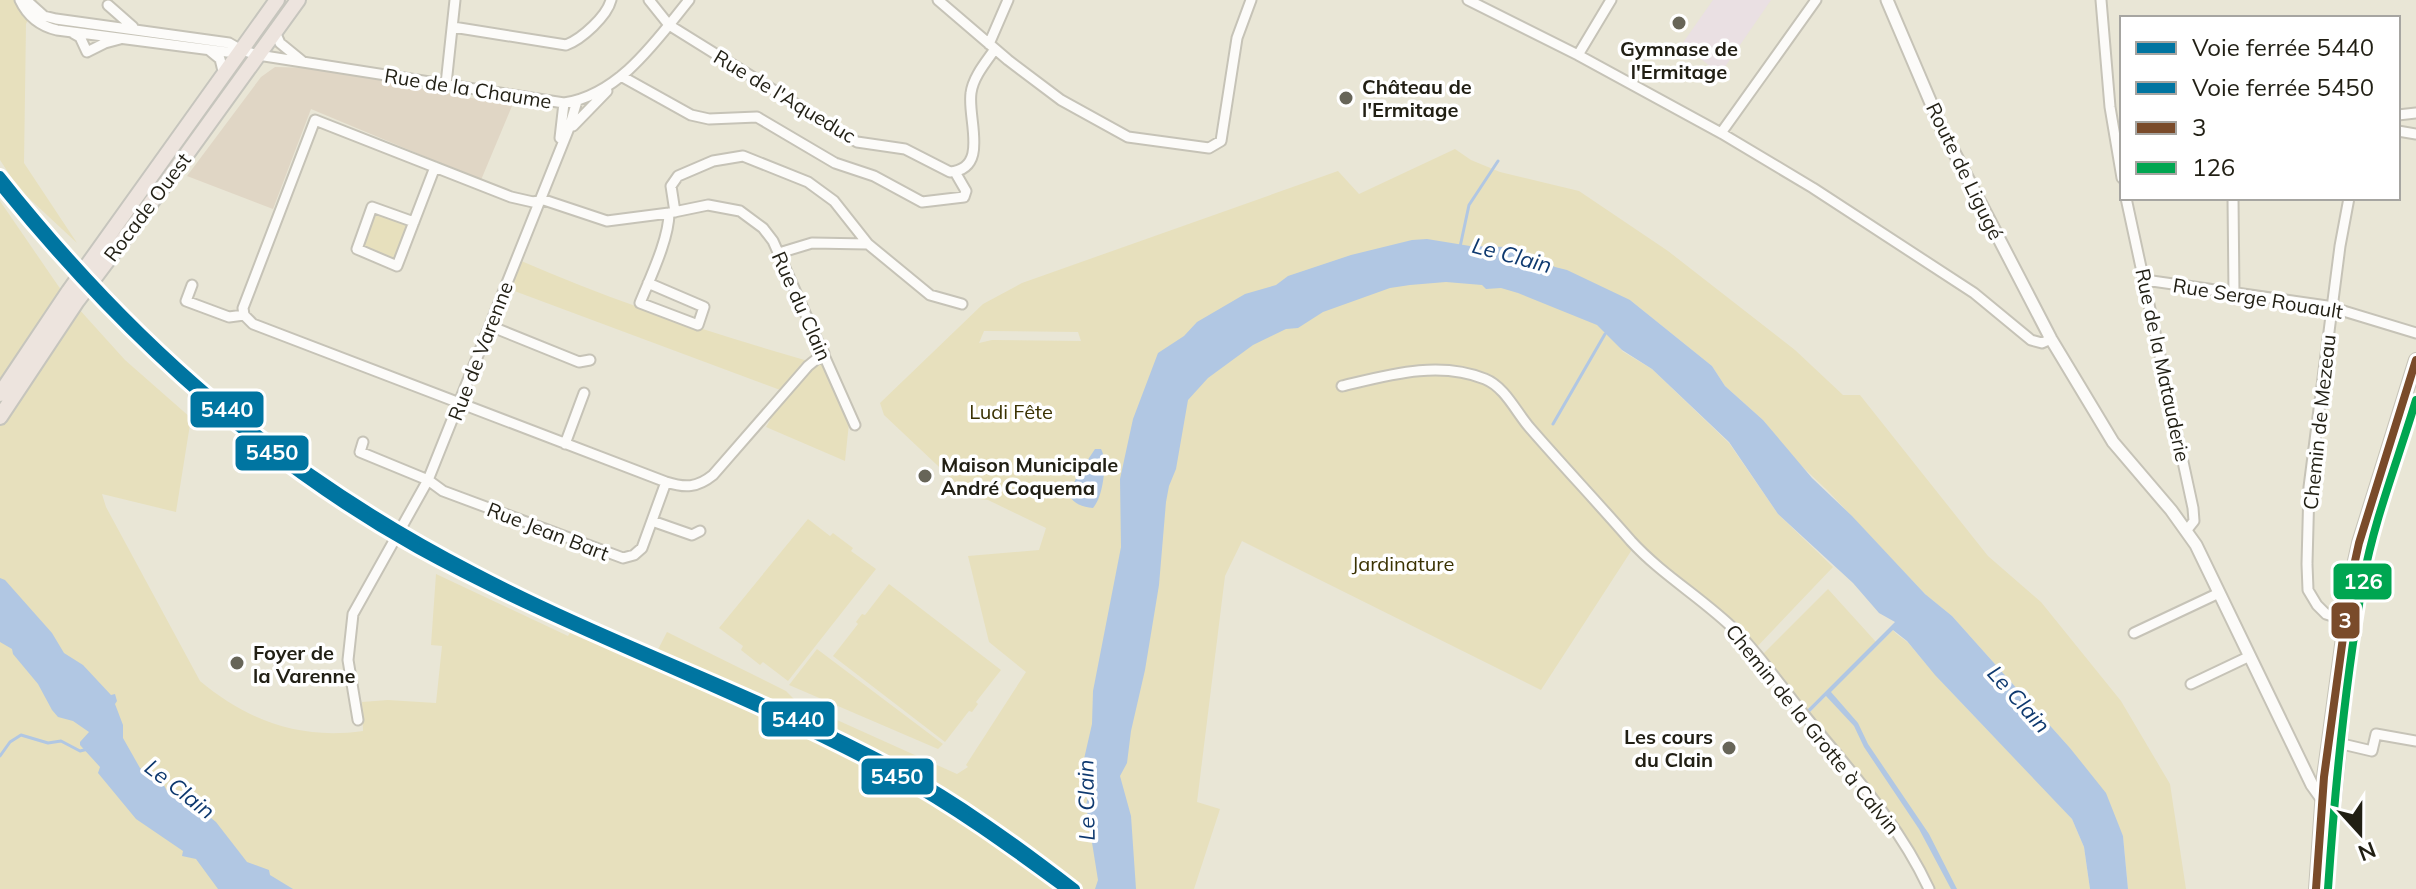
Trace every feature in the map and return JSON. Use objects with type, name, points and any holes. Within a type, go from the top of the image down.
[{"type":"main road","name":"Rocade Ouest","points":[[0,394],[73,296],[277,0]]},
{"type":"main road","name":"Rocade Ouest","points":[[94,266],[298,0]]},
{"type":"main road","name":"Rocade Ouest","points":[[0,417],[73,296]]},
{"type":"main road","points":[[2325,889],[2328,800],[2324,777],[2359,543],[2416,360]]},
{"type":"main road","points":[[2316,889],[2338,743],[2348,622],[2364,552],[2416,383]]},
{"type":"street","name":"Rue de la Chaume","points":[[23,0],[44,16],[67,21],[229,43],[258,55],[564,103],[600,92],[618,79],[689,0]]},
{"type":"street","points":[[23,0],[28,13],[44,27],[209,50],[241,50]]},
{"type":"street","points":[[446,84],[455,0]]},
{"type":"street","points":[[453,27],[566,45],[583,34],[610,6],[611,0]]},
{"type":"street","name":"Rue de l'Aqueduc","points":[[649,0],[669,25],[857,142],[905,149],[947,171],[955,172]]},
{"type":"street","points":[[938,0],[1061,100],[1128,137],[1209,148],[1221,141],[1237,38],[1251,0]]},
{"type":"street","points":[[618,79],[691,115],[709,119],[757,117],[835,163],[874,176],[922,202],[960,199],[966,191],[955,172],[966,166],[973,156],[971,92],[1008,0]]},
{"type":"street","points":[[1468,0],[1480,2],[1721,133],[1813,188],[1974,293],[2031,340],[2042,343],[2051,339]]},
{"type":"street","points":[[1578,55],[1611,0]]},
{"type":"street","points":[[1721,133],[1816,0]]},
{"type":"street","name":"Route de Ligugé","points":[[1887,0],[1942,129],[2051,339],[2113,442],[2196,545],[2312,785],[2328,800]]},
{"type":"street","points":[[2101,0],[2110,107],[2120,166]]},
{"type":"street","points":[[99,34],[105,25],[109,3]]},
{"type":"street","points":[[109,3],[137,29]]},
{"type":"street","points":[[72,32],[80,37],[87,52],[105,43],[128,38]]},
{"type":"street","points":[[275,32],[280,43],[302,61]]},
{"type":"street","points":[[209,50],[220,59],[224,75]]},
{"type":"street","name":"Rue de Varenne","points":[[560,145],[578,119],[618,79]]},
{"type":"street","name":"Rue de Varenne","points":[[358,720],[348,660],[351,623],[356,606],[428,480],[569,128],[577,101]]},
{"type":"street","name":"Rue de Varenne","points":[[560,145],[564,103]]},
{"type":"street","points":[[2110,107],[2120,107]]},
{"type":"street","name":"Rue du Clain","points":[[244,315],[244,301],[315,120],[511,197],[533,202],[544,200],[607,221],[708,205],[740,211],[763,228],[779,253],[855,425]]},
{"type":"street","points":[[648,283],[704,307],[698,325],[640,303],[672,213],[671,186],[678,176],[713,161],[743,156],[808,182],[834,201],[868,244],[930,295],[962,304]]},
{"type":"street","points":[[414,222],[372,207],[357,249],[397,266],[414,222],[435,167]]},
{"type":"street","name":"Rue de la Matauderie","points":[[2126,200],[2193,508],[2194,521],[2186,531]]},
{"type":"street","points":[[2233,200],[2234,293]]},
{"type":"street","name":"Chemin de Mezeau","points":[[2348,622],[2326,614],[2317,605],[2308,590],[2307,564],[2309,487],[2349,200]]},
{"type":"street","points":[[779,253],[812,243],[868,244]]},
{"type":"street","name":"Rue Serge Rouault","points":[[2145,280],[2332,307],[2416,333]]},
{"type":"street","points":[[192,285],[186,301],[229,317],[244,315],[253,324],[666,482],[691,487],[706,480],[808,366],[824,353]]},
{"type":"street","points":[[490,326],[579,362],[590,360]]},
{"type":"street","name":"Chemin de la Grotte à Calvin","points":[[1342,386],[1415,370],[1455,372],[1488,380],[1500,390],[1528,426],[1643,553],[1717,614],[1759,658],[1901,836],[1929,889]]},
{"type":"street","points":[[565,444],[584,393]]},
{"type":"street","name":"Rue Jean Bart","points":[[363,442],[360,452],[428,480],[443,491],[621,558],[631,557],[639,551],[666,482]]},
{"type":"street","points":[[652,521],[692,535],[700,531]]},
{"type":"street","points":[[2134,633],[2219,593]]},
{"type":"street","points":[[2191,684],[2250,656]]},
{"type":"street","points":[[2338,743],[2372,751],[2376,734],[2416,741]]},
{"type":"street","points":[[2300,759],[2324,777]]},
{"type":"shaded area","points":[[1713,0],[1771,0],[1720,74],[1682,44]]},
{"type":"shaded area","points":[[275,67],[317,68],[512,106],[481,180],[311,109],[273,209],[187,176],[261,77]]},
{"type":"green space","points":[[0,0],[37,0],[26,24],[24,163],[77,243],[19,189],[0,160]]},
{"type":"green space","points":[[1455,149],[1471,160],[1500,172],[1579,191],[1668,251],[1795,350],[1843,395],[1860,395],[1988,556],[2041,602],[2121,701],[2170,784],[2186,889],[2128,889],[2123,836],[2070,748],[1952,616],[1925,594],[1790,455],[1763,420],[1725,386],[1712,366],[1630,300],[1617,343],[1622,351],[1652,369],[1729,443],[1778,514],[1833,567],[1753,651],[1635,545],[1541,690],[1242,541],[1225,576],[1197,802],[1220,809],[1194,889],[0,889],[0,201],[59,287],[125,360],[191,418],[176,512],[102,494],[106,507],[200,681],[237,707],[256,717],[296,730],[340,733],[363,731],[362,702],[436,703],[442,646],[431,645],[436,574],[568,636],[571,631],[650,665],[667,632],[786,691],[797,702],[957,774],[968,767],[966,765],[1026,672],[989,642],[968,556],[1039,550],[1046,528],[988,500],[972,498],[884,415],[880,403],[983,304],[1022,283],[1338,171],[1359,194]],"holes":[[[984,331],[1078,332],[1081,341],[992,340],[979,343]]]},
{"type":"green space","points":[[374,211],[409,225],[396,261],[360,248]]},
{"type":"green space","points":[[519,260],[662,315],[808,361],[783,391],[509,289]]},
{"type":"green space","points":[[823,360],[849,423],[845,461],[766,427],[777,408]]},
{"type":"green space","points":[[808,519],[830,536],[833,533],[876,569],[788,681],[763,662],[760,665],[741,650],[743,646],[719,628]]},
{"type":"green space","points":[[889,584],[1001,670],[972,712],[969,711],[945,742],[833,656],[862,614],[865,615]]},
{"type":"green space","points":[[1828,589],[1876,642],[1805,712],[1759,658]]},
{"type":"green space","points":[[1893,630],[2072,819],[2084,847],[2090,889],[1929,889],[1901,836],[1808,714]]},
{"type":"green space","points":[[817,649],[943,744],[938,749],[789,685]]},
{"type":"water","name":"Le Clain","points":[[1427,239],[1470,246],[1506,247],[1567,270],[1630,300],[1712,366],[1725,386],[1763,420],[1812,478],[1925,594],[1952,616],[2106,793],[2123,836],[2128,889],[2090,889],[2084,847],[2072,819],[1935,675],[1907,641],[1893,630],[1831,692],[1858,723],[1868,744],[1929,834],[1957,889],[1951,889],[1919,829],[1864,747],[1854,726],[1826,696],[1808,714],[1805,712],[1895,622],[1879,613],[1853,583],[1778,514],[1729,442],[1652,369],[1622,350],[1597,325],[1501,288],[1486,289],[1482,285],[1446,282],[1390,288],[1323,312],[1298,328],[1286,329],[1253,345],[1208,378],[1188,400],[1176,469],[1166,502],[1159,585],[1145,670],[1127,763],[1120,776],[1131,816],[1136,889],[1095,889],[1098,880],[1086,805],[1084,759],[1092,724],[1093,691],[1121,547],[1120,479],[1133,419],[1158,353],[1184,336],[1197,322],[1245,294],[1351,255]]},
{"type":"water","points":[[1095,449],[1101,449],[1104,470],[1102,488],[1093,508],[1073,501],[1069,495]]},
{"type":"water","points":[[0,578],[52,633],[64,653],[83,665],[111,695],[115,694],[123,738],[140,768],[161,780],[167,791],[181,802],[194,806],[198,812],[205,813],[216,822],[247,862],[269,870],[270,875],[293,889],[218,889],[196,859],[182,856],[183,851],[136,819],[98,773],[100,767],[80,745],[89,732],[73,721],[58,717],[12,649],[0,642]]},
{"type":"waterway","points":[[1460,247],[1469,205],[1498,161]]},
{"type":"waterway","points":[[1553,424],[1605,334]]},
{"type":"waterway","points":[[0,756],[10,742],[21,735],[48,743],[61,741],[80,751],[88,749]]},
{"type":"rail line","name":"5440","points":[[0,176],[51,238],[158,350],[274,447],[337,492],[403,533],[526,598],[792,716],[896,768],[988,825],[1075,889]]},
{"type":"rail line","name":"5450","points":[[0,185],[92,291],[192,387],[300,474],[358,513],[476,580],[775,715],[893,774],[960,814],[1066,889]]},
{"type":"transit line","name":"3","points":[[2316,889],[2324,777],[2351,579],[2359,543],[2416,360]]},
{"type":"transit line","name":"126","points":[[2328,889],[2341,735],[2363,581],[2380,513],[2416,400]]},
{"type":"place","name":"Gymnase de l'Ermitage","points":[[1679,23]]},
{"type":"place","name":"Château de l'Ermitage","points":[[1346,98]]},
{"type":"place","name":"Maison Municipale André Coquema","points":[[925,476]]},
{"type":"place","name":"Foyer de la Varenne","points":[[237,663]]},
{"type":"place","name":"Les cours du Clain","points":[[1729,748]]},
{"type":"park label","name":"Ludi Fête","points":[[1011,411]]},
{"type":"park label","name":"Jardinature","points":[[1403,563]]}]
